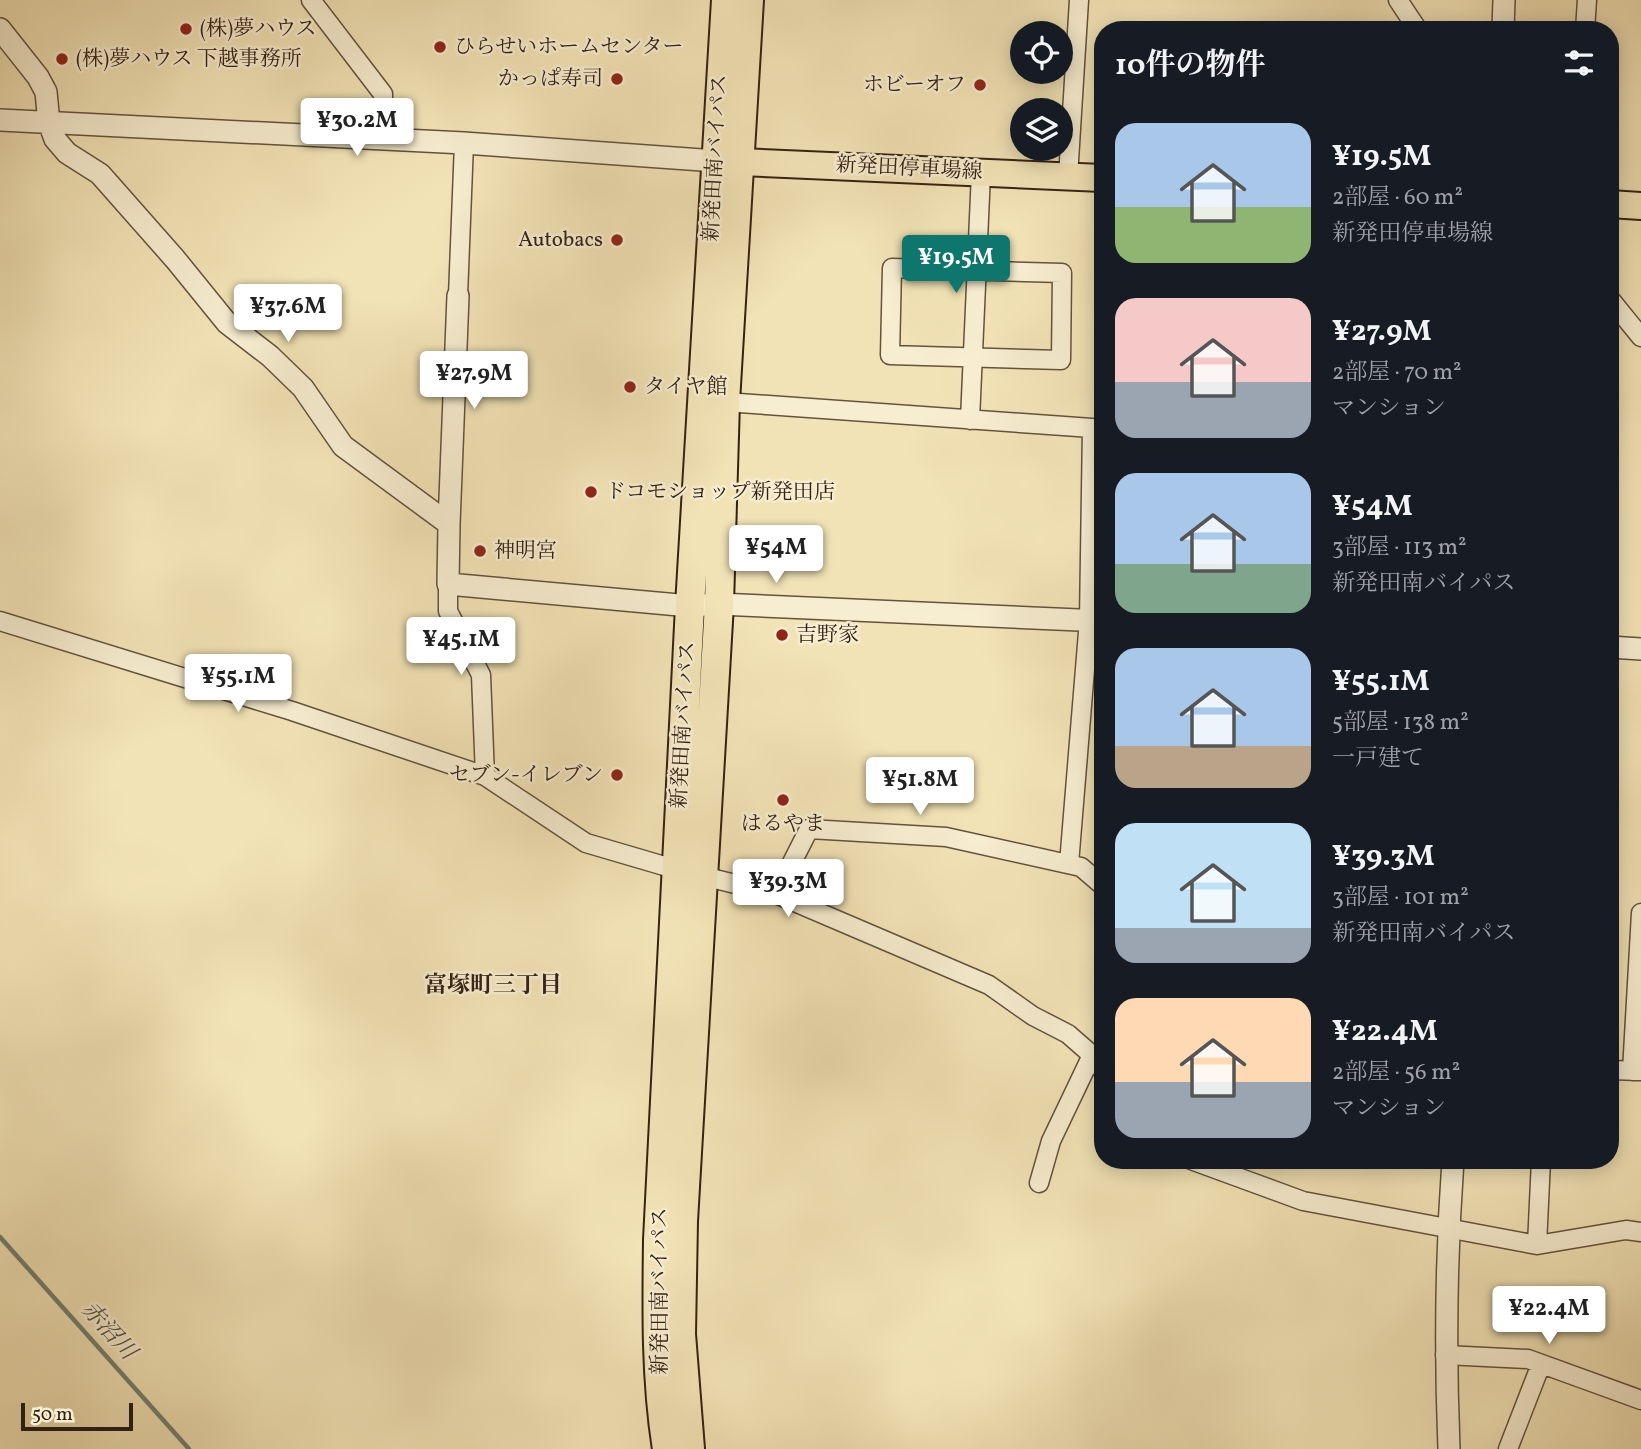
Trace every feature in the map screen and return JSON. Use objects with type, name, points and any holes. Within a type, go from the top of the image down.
[{"type":"highway","name":"新発田南バイパス","points":[[667,1449],[657,1342],[658,1240],[690,874],[719,604],[728,161],[726,0]]},
{"type":"highway","name":"新発田南バイパス","points":[[690,1449],[681,1334],[690,874],[690,606],[728,161],[749,0]]},
{"type":"main road","name":"新発田停車場線","points":[[728,161],[1094,178]]},
{"type":"main road","points":[[1619,205],[1641,206]]},
{"type":"street","points":[[311,0],[383,94],[383,138]]},
{"type":"street","points":[[1068,177],[1079,0]]},
{"type":"street","points":[[1398,0],[1412,21]]},
{"type":"street","points":[[1503,21],[1504,0]]},
{"type":"street","points":[[1586,21],[1587,0]]},
{"type":"street","points":[[0,29],[38,77],[46,92],[49,123],[55,139],[67,153],[100,174],[227,323],[270,356],[303,388],[343,446],[449,524]]},
{"type":"street","points":[[0,120],[383,138],[728,161]]},
{"type":"street","points":[[464,143],[448,611],[481,675],[485,776]]},
{"type":"street","points":[[970,420],[981,173]]},
{"type":"street","points":[[892,268],[976,270],[1062,273],[1061,360],[890,355],[892,268]]},
{"type":"street","points":[[1619,310],[1641,337]]},
{"type":"street","points":[[725,402],[1092,428],[1094,524]]},
{"type":"street","points":[[448,584],[690,606],[719,604],[1094,621]]},
{"type":"street","points":[[0,621],[292,711],[485,776],[586,843],[690,874],[776,894],[989,985],[1033,1016],[1068,1034],[1094,1059]]},
{"type":"street","points":[[1069,864],[1094,639]]},
{"type":"street","points":[[1619,648],[1641,649]]},
{"type":"street","points":[[776,894],[809,829],[946,837],[1081,867],[1094,878]]},
{"type":"street","points":[[1619,1070],[1637,1071],[1641,913]]},
{"type":"street","points":[[1039,1183],[1051,1142],[1094,1067]]},
{"type":"street","points":[[1216,1169],[1303,1201],[1537,1245],[1626,1230],[1641,1232]]},
{"type":"street","points":[[1449,1449],[1445,1355],[1448,1228],[1453,1169]]},
{"type":"street","points":[[1537,1245],[1541,1169]]},
{"type":"street","points":[[1445,1355],[1528,1359],[1641,1400]]},
{"type":"street","points":[[1513,1447],[1541,1364]]},
{"type":"waterway","name":"赤沼川","points":[[0,1237],[189,1449]]},
{"type":"place","name":"(株)夢ハウス","points":[[186,29]]},
{"type":"place","name":"ひらせいホームセンター","points":[[440,47]]},
{"type":"place","name":"(株)夢ハウス 下越事務所","points":[[62,59]]},
{"type":"place","name":"かっぱ寿司","points":[[617,79]]},
{"type":"place","name":"ホビーオフ","points":[[980,85]]},
{"type":"place","name":"Autobacs","points":[[617,240]]},
{"type":"place","name":"タイヤ館","points":[[630,387]]},
{"type":"place","name":"ドコモショップ新発田店","points":[[591,492]]},
{"type":"place","name":"神明宮","points":[[480,551]]},
{"type":"place","name":"吉野家","points":[[782,635]]},
{"type":"place","name":"セブン-イレブン","points":[[617,775]]},
{"type":"place","name":"はるやま","points":[[783,800]]},
{"type":"district","name":"富塚町三丁目","points":[[493,986]]}]
